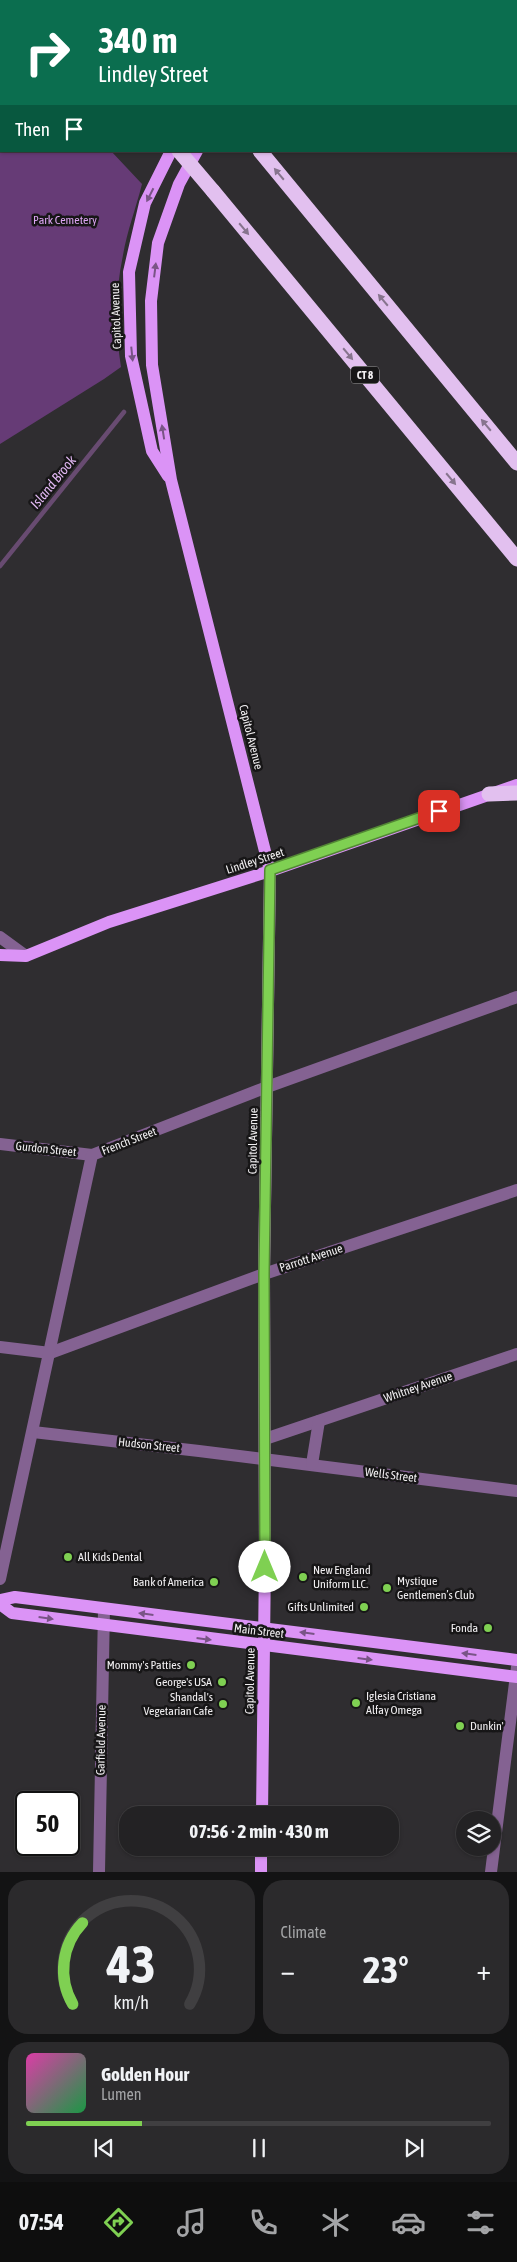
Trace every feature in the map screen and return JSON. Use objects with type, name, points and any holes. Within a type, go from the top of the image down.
[{"type":"highway","name":"CT 8","points":[[181,152],[517,559]]},
{"type":"highway","points":[[261,152],[517,463]]},
{"type":"highway","points":[[488,794],[517,793]]},
{"type":"main road","name":"Capitol Avenue","points":[[171,152],[145,203],[128,272],[131,356],[152,451],[171,480]]},
{"type":"main road","name":"Capitol Avenue","points":[[196,152],[179,184],[158,243],[151,300],[152,365],[171,480],[270,870],[264,1274],[265,1646],[262,1806]]},
{"type":"main road","name":"Lindley Street","points":[[0,955],[26,956],[108,922],[270,870],[517,785]]},
{"type":"main road","name":"Main Street","points":[[0,1600],[15,1597],[517,1660]]},
{"type":"main road","name":"Main Street","points":[[0,1604],[12,1613],[103,1626],[517,1674]]},
{"type":"main road","points":[[261,1856],[261,1872]]},
{"type":"street","points":[[0,936],[26,956]]},
{"type":"street","name":"French Street","points":[[0,1580],[92,1155],[267,1087],[517,997]]},
{"type":"street","name":"Gurdon Street","points":[[0,1144],[92,1155]]},
{"type":"street","name":"Parrott Avenue","points":[[50,1353],[264,1274],[517,1190]]},
{"type":"street","points":[[0,1347],[50,1353]]},
{"type":"street","name":"Whitney Avenue","points":[[265,1439],[517,1354]]},
{"type":"street","points":[[312,1464],[319,1421]]},
{"type":"street","name":"Hudson Street","points":[[33,1432],[265,1459]]},
{"type":"street","name":"Wells Street","points":[[265,1459],[517,1491]]},
{"type":"street","name":"Garfield Avenue","points":[[99,1872],[104,1609]]},
{"type":"street","points":[[491,1872],[517,1674]]},
{"type":"green space","name":"Park Cemetery","points":[[0,152],[112,152],[142,184],[127,237],[118,283],[117,325],[121,367],[0,444]]},
{"type":"waterway","name":"Island Brook","points":[[0,566],[124,412]]},
{"type":"place","name":"All Kids Dental","points":[[68,1557]]},
{"type":"place","name":"New England Uniform LLC.","points":[[303,1577]]},
{"type":"place","name":"Bank of America","points":[[214,1582]]},
{"type":"place","name":"Mystique Gentlemen’s Club","points":[[387,1588]]},
{"type":"place","name":"Gifts Unlimited","points":[[364,1607]]},
{"type":"place","name":"Fonda","points":[[488,1628]]},
{"type":"place","name":"Mommy's Patties","points":[[191,1665]]},
{"type":"place","name":"George's USA","points":[[222,1682]]},
{"type":"place","name":"Iglesia Cristiana Alfay Omega","points":[[356,1703]]},
{"type":"place","name":"Shandal's Vegetarian Cafe","points":[[223,1704]]},
{"type":"place","name":"Dunkin'","points":[[460,1726]]},
{"type":"route","points":[[265,1567],[264,1274],[270,870],[439,811]]}]
